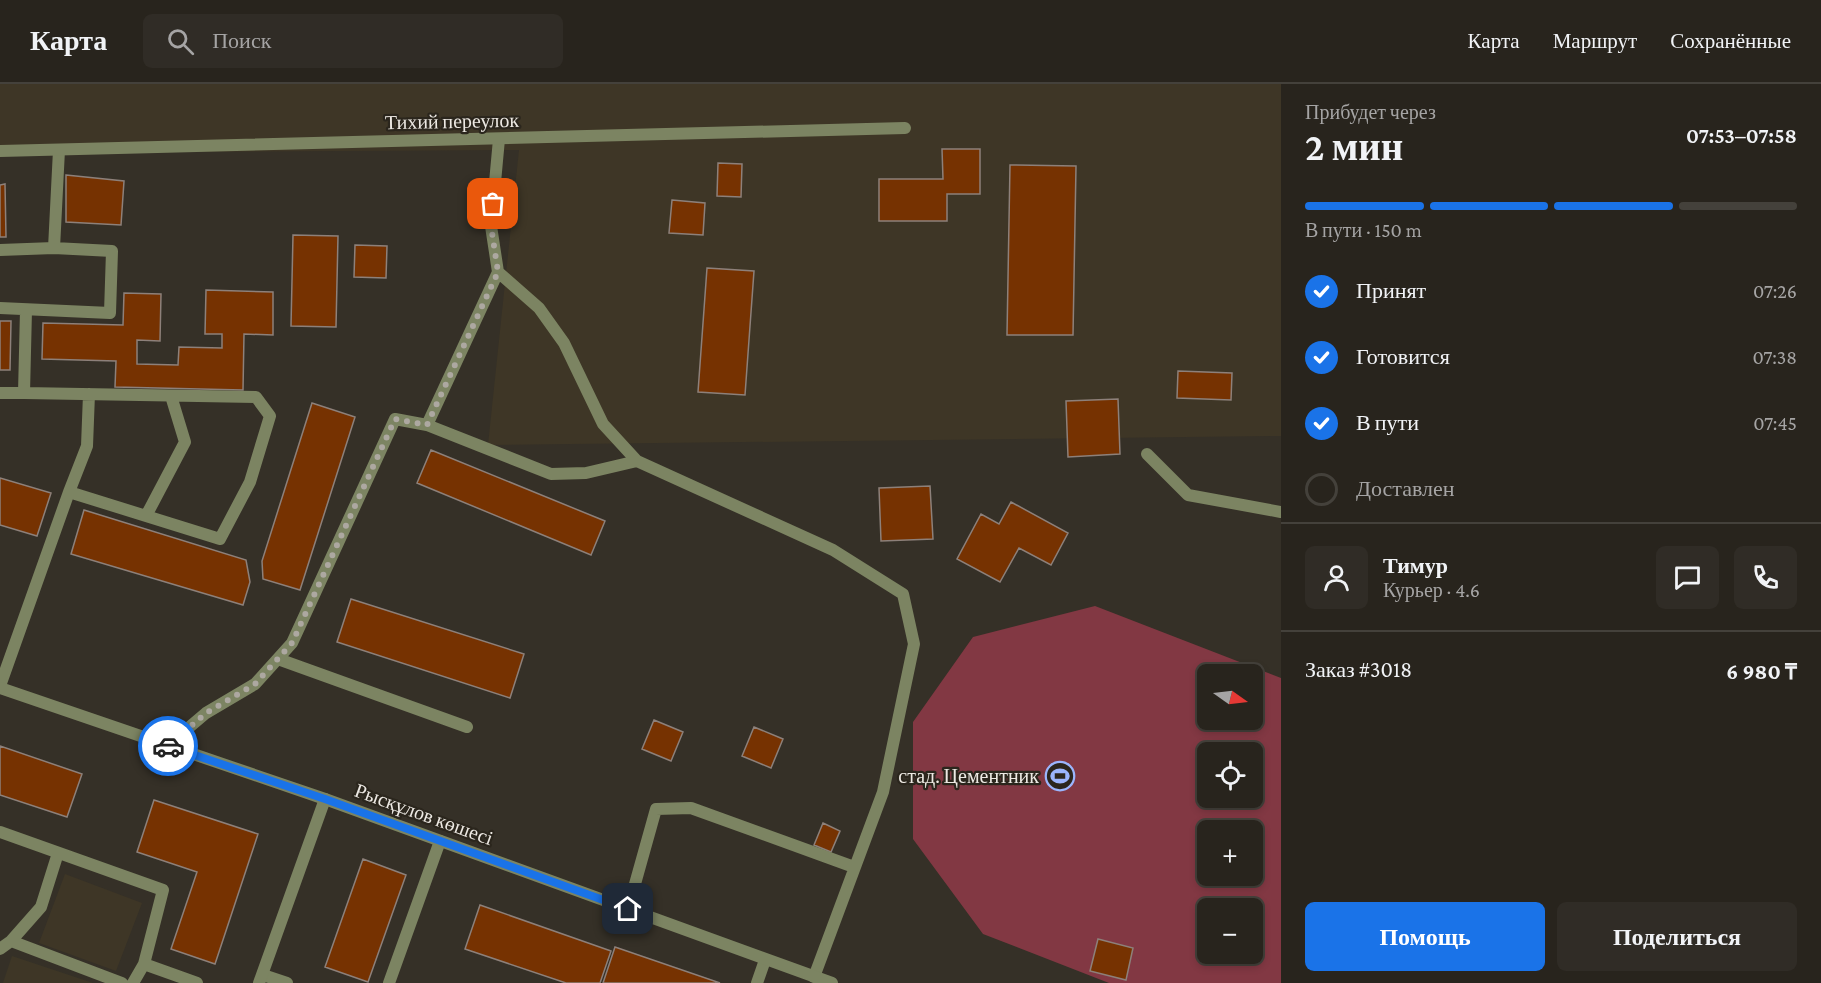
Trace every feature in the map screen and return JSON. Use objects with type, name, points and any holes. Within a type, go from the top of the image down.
[{"type":"street","name":"Тихий переулок","points":[[0,151],[905,128]]},
{"type":"street","points":[[427,425],[498,272],[491,226],[498,139]]},
{"type":"street","points":[[54,248],[58,150]]},
{"type":"street","points":[[0,250],[54,248],[112,251],[110,313],[0,308]]},
{"type":"street","points":[[498,272],[539,308],[564,343],[603,424],[637,461],[833,550],[903,594],[914,644],[884,792],[814,977]]},
{"type":"street","points":[[24,393],[26,310]]},
{"type":"street","points":[[0,393],[256,397],[270,416],[250,482],[220,539],[69,492]]},
{"type":"street","points":[[0,687],[87,446],[89,394]]},
{"type":"street","points":[[146,516],[185,442],[171,396]]},
{"type":"street","points":[[167,746],[206,713],[255,684],[292,643],[395,419],[427,425],[551,474],[586,473],[637,461]]},
{"type":"street","points":[[1147,454],[1188,495],[1281,512]]},
{"type":"street","points":[[278,658],[467,727]]},
{"type":"street","name":"Рысқұлов көшесі","points":[[0,687],[325,799],[832,983]]},
{"type":"street","points":[[287,983],[261,979],[325,799]]},
{"type":"street","points":[[628,909],[656,809],[691,808],[854,867]]},
{"type":"street","points":[[0,832],[163,890],[144,964],[133,983]]},
{"type":"street","points":[[388,983],[441,841]]},
{"type":"street","points":[[0,949],[11,941],[41,907],[58,853]]},
{"type":"street","points":[[11,941],[122,983]]},
{"type":"street","points":[[757,983],[765,960]]},
{"type":"street","points":[[144,964],[197,983]]},
{"type":"shaded area","points":[[0,84],[1281,84],[1281,436],[488,445],[519,150],[0,153]]},
{"type":"shaded area","name":"стад. Цементник","points":[[1095,606],[1245,664],[1197,664],[1197,730],[1263,730],[1263,671],[1281,678],[1281,983],[1109,983],[983,934],[913,839],[913,722],[973,637]]},
{"type":"shaded area","points":[[65,874],[142,903],[116,971],[39,943]]},
{"type":"shaded area","points":[[12,956],[93,983],[3,983]]},
{"type":"building","points":[[942,149],[980,149],[980,194],[947,194],[947,221],[879,221],[879,179],[943,179]]},
{"type":"building","points":[[718,163],[742,164],[741,197],[717,196]]},
{"type":"building","points":[[1010,165],[1076,166],[1073,335],[1007,335]]},
{"type":"building","points":[[66,175],[124,181],[121,225],[66,222]]},
{"type":"building","points":[[5,184],[6,237],[0,237],[0,185]]},
{"type":"building","points":[[672,200],[705,203],[703,235],[669,233]]},
{"type":"building","points":[[293,235],[338,236],[336,327],[291,326]]},
{"type":"building","points":[[355,245],[387,246],[386,278],[354,277]]},
{"type":"building","points":[[707,268],[754,271],[745,395],[698,392]]},
{"type":"building","points":[[206,290],[273,292],[273,335],[244,334],[243,390],[115,387],[116,361],[42,359],[43,323],[123,325],[124,293],[161,294],[160,341],[137,340],[137,364],[178,365],[179,347],[222,348],[222,334],[205,334]]},
{"type":"building","points":[[0,321],[11,321],[10,370],[0,370]]},
{"type":"building","points":[[1178,371],[1232,373],[1231,400],[1177,398]]},
{"type":"building","points":[[1118,399],[1120,454],[1068,457],[1066,401]]},
{"type":"building","points":[[312,403],[355,417],[300,590],[263,579],[262,561]]},
{"type":"building","points":[[431,450],[605,521],[591,555],[417,483]]},
{"type":"building","points":[[0,478],[51,493],[37,536],[0,525]]},
{"type":"building","points":[[930,486],[933,539],[881,541],[879,488]]},
{"type":"building","points":[[1011,502],[1068,533],[1051,565],[1019,548],[1000,582],[957,559],[981,514],[999,524]]},
{"type":"building","points":[[84,510],[246,560],[250,582],[243,605],[71,554]]},
{"type":"building","points":[[351,599],[524,654],[510,698],[337,642]]},
{"type":"building","points":[[654,720],[683,732],[671,761],[642,749]]},
{"type":"building","points":[[754,727],[783,739],[771,768],[742,756]]},
{"type":"building","points":[[0,746],[82,774],[67,817],[0,795]]},
{"type":"building","points":[[154,800],[258,834],[215,964],[171,949],[197,872],[137,852]]},
{"type":"building","points":[[823,823],[840,831],[831,852],[814,845]]},
{"type":"building","points":[[363,859],[406,875],[368,982],[325,967]]},
{"type":"building","points":[[480,905],[611,951],[600,983],[566,983],[465,949]]},
{"type":"building","points":[[1098,939],[1133,948],[1126,980],[1090,971]]},
{"type":"building","points":[[615,947],[720,983],[603,983]]},
{"type":"way so far","points":[[168,746],[206,713],[255,684],[292,643],[395,419],[427,425],[498,272],[491,226],[493,204]]},
{"type":"place","name":"стад. Цементник","points":[[1060,776]]},
{"type":"route","points":[[168,746],[325,799],[628,909]]}]
